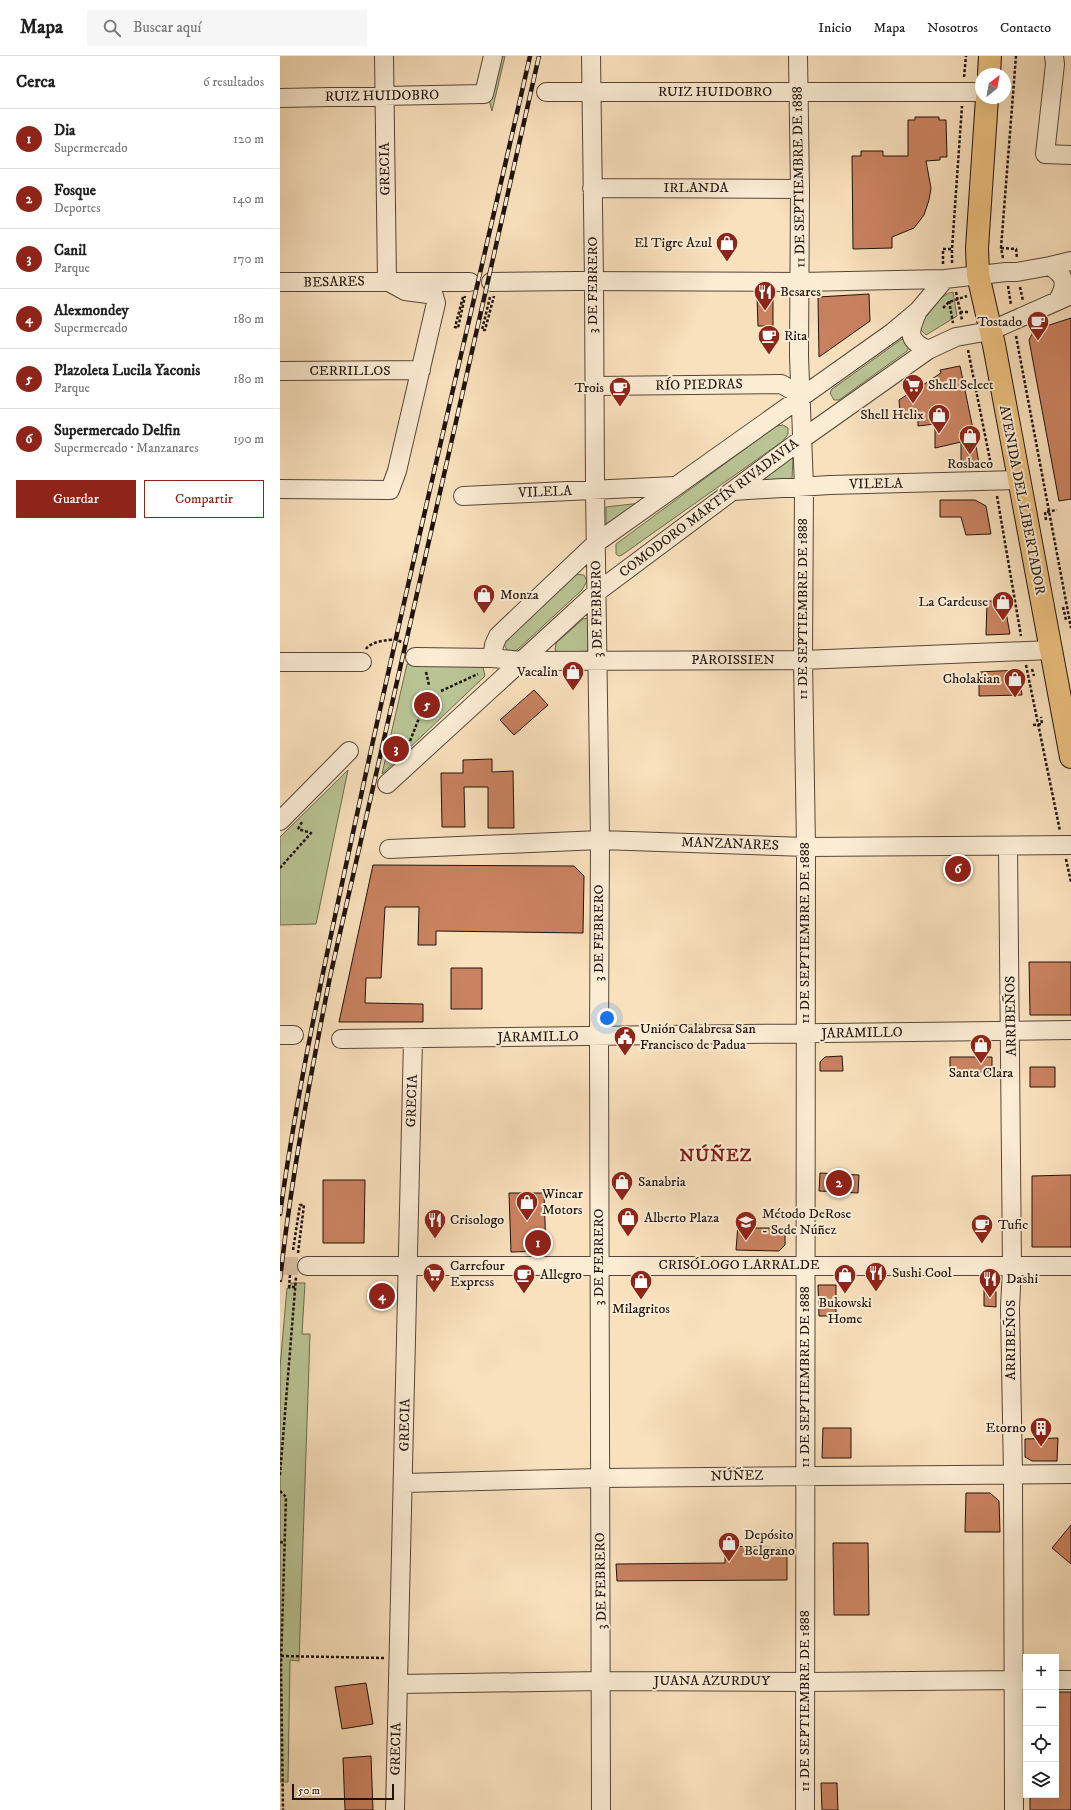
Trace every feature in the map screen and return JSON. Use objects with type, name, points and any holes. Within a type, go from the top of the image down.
[{"type":"main road","points":[[989,68],[990,56]]},
{"type":"main road","name":"AVENIDA DEL LIBERTADOR","points":[[987,104],[977,248],[978,275],[1070,749]]},
{"type":"street","name":"GRECIA","points":[[384,56],[387,281]]},
{"type":"street","name":"RUIZ HUIDOBRO","points":[[280,98],[484,94],[493,56]]},
{"type":"street","name":"3 DE FEBRERO","points":[[591,56],[590,93],[594,281],[595,490],[600,840],[599,1265],[602,1681],[601,1810]]},
{"type":"street","name":"11 DE SEPTIEMBRE DE 1888","points":[[798,56],[800,189],[799,356],[804,487],[803,660],[806,846],[805,1810]]},
{"type":"street","points":[[1054,56],[1055,64],[1045,154],[1071,155]]},
{"type":"street","name":"RUIZ HUIDOBRO","points":[[546,92],[975,92]]},
{"type":"street","name":"IRLANDA","points":[[592,188],[800,189]]},
{"type":"street","points":[[495,291],[576,281],[800,282],[945,279],[1012,272],[1071,261]]},
{"type":"street","points":[[1050,266],[1059,272],[1064,282],[1064,297]]},
{"type":"street","name":"BESARES","points":[[280,282],[387,281],[405,271],[464,284]]},
{"type":"street","points":[[506,272],[560,273],[576,281]]},
{"type":"street","points":[[492,658],[494,645],[498,636],[596,543],[893,332],[918,311],[945,279]]},
{"type":"street","points":[[280,489],[390,490],[397,471],[435,310],[434,296],[405,292],[387,281]]},
{"type":"street","name":"COMODORO MARTÍN RIVADAVIA","points":[[387,784],[597,592],[802,439],[928,350],[956,337],[990,331],[1064,297]]},
{"type":"street","points":[[918,311],[912,326],[911,336],[917,345],[928,350]]},
{"type":"street","name":"CERRILLOS","points":[[280,371],[421,370]]},
{"type":"street","name":"RÍO PIEDRAS","points":[[594,386],[781,384],[801,396]]},
{"type":"street","name":"VILELA","points":[[733,491],[804,487],[1018,480]]},
{"type":"street","name":"VILELA","points":[[463,496],[675,486]]},
{"type":"street","name":"PAROISSIEN","points":[[412,651],[522,661],[598,661],[803,660],[1051,650]]},
{"type":"street","points":[[280,662],[362,662]]},
{"type":"street","points":[[286,824],[349,751]]},
{"type":"street","name":"MANZANARES","points":[[389,849],[600,840],[806,846],[1071,845]]},
{"type":"street","name":"ARRIBEÑOS","points":[[1008,846],[1011,1031],[1012,1267],[1010,1308],[1013,1475],[1020,1680],[1014,1810]]},
{"type":"street","name":"JARAMILLO","points":[[340,1039],[1071,1030]]},
{"type":"street","name":"GRECIA","points":[[395,1810],[404,1483],[413,1039]]},
{"type":"street","points":[[302,1262],[392,1253],[402,1249],[408,1240]]},
{"type":"street","name":"CRISÓLOGO LARRALDE","points":[[302,1262],[408,1266],[1071,1266]]},
{"type":"street","name":"NÚÑEZ","points":[[404,1483],[600,1478],[1071,1474]]},
{"type":"street","name":"JUANA AZURDUY","points":[[398,1684],[602,1681],[806,1682],[1020,1680]]},
{"type":"street","points":[[1059,1680],[1071,1680]]},
{"type":"path","points":[[1016,56],[1001,248],[1012,272],[1049,511],[1071,628]]},
{"type":"path","points":[[1001,248],[1016,249],[1012,272],[1019,318]]},
{"type":"path","points":[[952,249],[943,249],[945,279],[956,337]]},
{"type":"path","points":[[464,284],[458,328],[455,327],[464,284]]},
{"type":"path","points":[[495,291],[485,330],[482,330],[495,291]]},
{"type":"path","points":[[1046,520],[1045,512],[1057,510]]},
{"type":"path","points":[[1063,607],[1066,620]]},
{"type":"path","points":[[370,645],[388,640],[395,640],[412,651]]},
{"type":"path","points":[[441,691],[484,672],[492,658]]},
{"type":"path","points":[[1032,669],[1034,676]]},
{"type":"path","points":[[412,762],[405,754],[423,708]]},
{"type":"path","points":[[1033,725],[1042,724],[1041,717]]},
{"type":"path","points":[[280,868],[311,833],[286,824]]},
{"type":"path","points":[[280,1475],[295,1287],[302,1262],[304,1205],[300,1205],[293,1250]]},
{"type":"path","points":[[290,1275],[289,1287],[295,1287]]},
{"type":"path","points":[[280,1490],[286,1497],[281,1656],[283,1810]]},
{"type":"path","points":[[280,1542],[285,1542]]},
{"type":"path","points":[[281,1656],[398,1658]]},
{"type":"green space","points":[[499,56],[505,56],[492,111],[489,100]]},
{"type":"green space","points":[[953,292],[957,316],[926,335],[919,328],[921,323],[944,296]]},
{"type":"green space","points":[[902,339],[905,340],[909,347],[907,351],[839,400],[834,400],[830,393],[832,389]]},
{"type":"green space","points":[[783,425],[788,428],[788,434],[783,441],[622,555],[619,556],[616,554],[616,544],[776,426]]},
{"type":"green space","points":[[793,456],[792,480],[759,483]]},
{"type":"green space","points":[[641,503],[606,530],[606,507]]},
{"type":"green space","points":[[573,574],[584,575],[587,581],[582,590],[517,650],[509,653],[503,643]]},
{"type":"green space","points":[[589,618],[588,651],[559,653],[555,650],[556,643],[583,619]]},
{"type":"green space","points":[[407,664],[483,667],[485,676],[382,774]]},
{"type":"green space","points":[[348,770],[316,924],[280,925],[280,837]]},
{"type":"green space","points":[[291,1283],[305,1283],[302,1334],[310,1334],[299,1661],[290,1660],[288,1782],[280,1782],[280,1367],[287,1288],[290,1289]]},
{"type":"building","points":[[915,117],[939,117],[939,120],[946,120],[947,157],[940,157],[940,160],[926,161],[931,188],[924,215],[914,228],[892,237],[892,248],[853,249],[852,156],[861,156],[861,151],[883,151],[883,156],[908,156],[908,120],[915,120]]},
{"type":"building","points":[[869,294],[870,321],[819,357],[818,297]]},
{"type":"building","name":"Besares","points":[[757,297],[773,297],[773,326],[758,326]]},
{"type":"building","points":[[1071,318],[1071,499],[1059,501],[1029,340],[1034,330]]},
{"type":"building","points":[[960,366],[979,464],[961,465],[961,442],[935,448],[935,424],[918,426],[918,409],[900,413],[899,400],[941,373],[940,370]]},
{"type":"building","points":[[940,500],[975,500],[986,506],[991,534],[966,535],[961,517],[940,517]]},
{"type":"building","points":[[987,601],[1004,601],[1010,634],[986,635]]},
{"type":"building","points":[[1018,670],[1022,695],[979,696],[979,672]]},
{"type":"building","points":[[534,690],[548,705],[514,735],[500,720]]},
{"type":"building","points":[[492,759],[492,772],[513,771],[514,828],[488,828],[488,787],[464,787],[465,827],[442,827],[441,773],[463,773],[463,760]]},
{"type":"building","points":[[373,865],[574,866],[584,876],[583,933],[436,931],[436,945],[418,945],[419,907],[385,907],[381,978],[366,978],[365,1003],[423,1004],[423,1022],[339,1022]]},
{"type":"building","points":[[1029,962],[1071,962],[1071,1015],[1030,1015]]},
{"type":"building","points":[[451,968],[482,968],[482,1009],[451,1009]]},
{"type":"building","points":[[842,1056],[843,1071],[820,1071],[820,1062],[825,1057]]},
{"type":"building","points":[[950,1057],[992,1057],[992,1072],[950,1072]]},
{"type":"building","points":[[1030,1067],[1055,1067],[1055,1087],[1030,1087]]},
{"type":"building","points":[[820,1173],[859,1175],[858,1193],[819,1191]]},
{"type":"building","points":[[1071,1175],[1071,1247],[1032,1247],[1032,1176]]},
{"type":"building","points":[[323,1180],[365,1180],[364,1243],[323,1243]]},
{"type":"building","name":"Wincar Motors","points":[[509,1193],[544,1193],[546,1251],[511,1252]]},
{"type":"building","points":[[738,1224],[755,1224],[755,1228],[785,1228],[785,1245],[779,1251],[736,1250]]},
{"type":"building","points":[[818,1285],[836,1285],[836,1316],[819,1316]]},
{"type":"building","name":"Dashi","points":[[984,1286],[993,1286],[996,1292],[996,1307],[984,1306]]},
{"type":"building","points":[[823,1428],[851,1428],[851,1458],[822,1458]]},
{"type":"building","name":"Etorno","points":[[1058,1438],[1057,1461],[1032,1461],[1025,1457],[1025,1439]]},
{"type":"building","points":[[966,1493],[990,1493],[999,1501],[1000,1532],[965,1532]]},
{"type":"building","points":[[1071,1525],[1071,1564],[1052,1548]]},
{"type":"building","points":[[833,1543],[868,1543],[869,1615],[834,1615]]},
{"type":"building","name":"Depósito Belgrano","points":[[725,1546],[787,1548],[787,1580],[617,1581],[616,1564],[725,1563]]},
{"type":"building","points":[[366,1683],[373,1724],[342,1729],[335,1687]]},
{"type":"building","points":[[1059,1692],[1071,1692],[1071,1810],[1030,1810],[1030,1798],[1059,1798]]},
{"type":"building","points":[[371,1756],[373,1810],[345,1810],[343,1758]]},
{"type":"building","points":[[821,1783],[837,1783],[838,1810],[822,1810]]},
{"type":"tunnel","points":[[280,1266],[307,1266]]},
{"type":"railway","points":[[280,1214],[307,1052],[364,782],[530,56]]},
{"type":"railway","points":[[280,1280],[284,1242],[302,1128],[330,977],[539,56]]},
{"type":"place","name":"El Tigre Azul","points":[[727,262]]},
{"type":"place","name":"Besares","points":[[765,312]]},
{"type":"place","name":"Tostado","points":[[1038,342]]},
{"type":"place","name":"Rita","points":[[769,356]]},
{"type":"place","name":"Shell Select","points":[[913,404]]},
{"type":"place","name":"Trois","points":[[620,408]]},
{"type":"place","name":"Shell Helix","points":[[939,434]]},
{"type":"place","name":"Rosbaco","points":[[970,456]]},
{"type":"place","name":"Monza","points":[[484,614]]},
{"type":"place","name":"La Cardeuse","points":[[1003,622]]},
{"type":"place","name":"Vacalin","points":[[573,692]]},
{"type":"place","name":"Cholakian","points":[[1015,698]]},
{"type":"place","name":"Plazoleta Lucila Yaconis","points":[[427,705]]},
{"type":"place","name":"Canil","points":[[396,749]]},
{"type":"place","name":"Supermercado Delfin","points":[[958,869]]},
{"type":"place","name":"Unión Calabresa San Francisco de Padua","points":[[625,1056]]},
{"type":"place","name":"Santa Clara","points":[[981,1064]]},
{"type":"place","name":"Fosque","points":[[839,1183]]},
{"type":"place","name":"Sanabria","points":[[622,1202]]},
{"type":"place","name":"Wincar Motors","points":[[527,1222]]},
{"type":"place","name":"Alberto Plaza","points":[[628,1238]]},
{"type":"place","name":"Crisologo","points":[[435,1240]]},
{"type":"place","name":"Método DeRose - Sede Núñez","points":[[746,1242]]},
{"type":"place","name":"Dia","points":[[538,1243]]},
{"type":"place","name":"Tufic","points":[[982,1244]]},
{"type":"place","name":"Sushi Cool","points":[[876,1292]]},
{"type":"place","name":"Carrefour Express","points":[[434,1294]]},
{"type":"place","name":"Allegro","points":[[524,1294]]},
{"type":"place","name":"Bukowski Home","points":[[845,1294]]},
{"type":"place","name":"Alexmondey","points":[[382,1296]]},
{"type":"place","name":"Dashi","points":[[990,1298]]},
{"type":"place","name":"Milagritos","points":[[641,1300]]},
{"type":"place","name":"Etorno","points":[[1041,1448]]},
{"type":"place","name":"Depósito Belgrano","points":[[729,1562]]},
{"type":"district","name":"NÚÑEZ","points":[[716,1156]]}]
